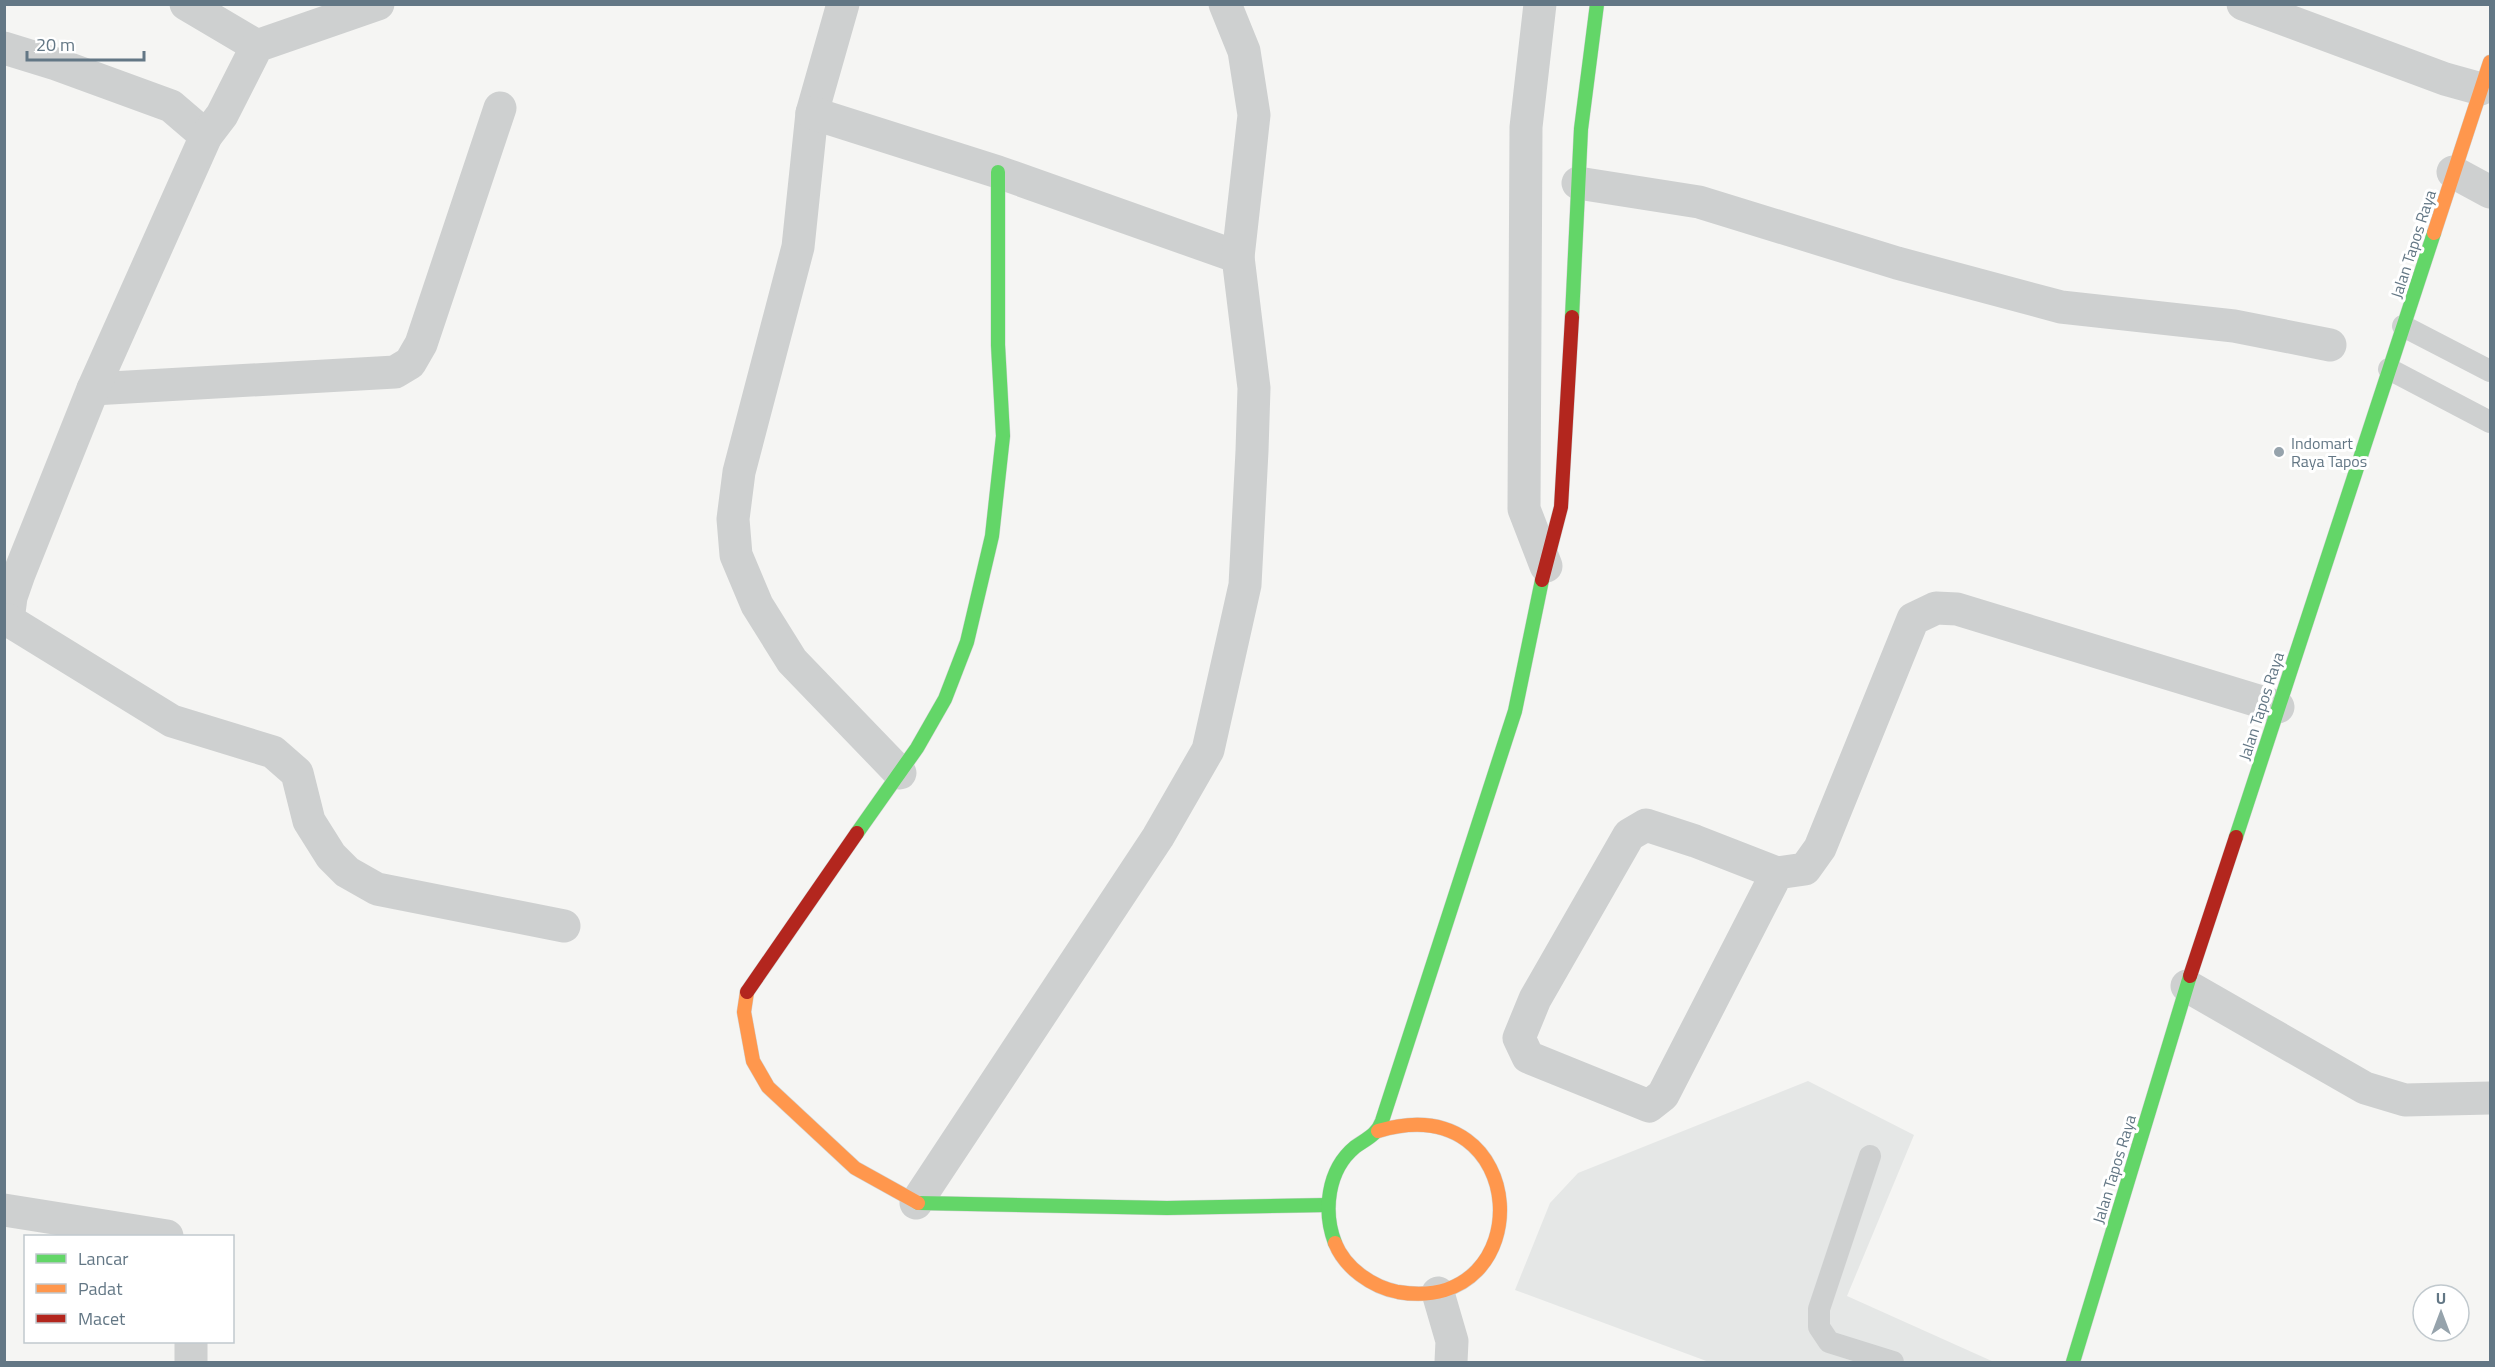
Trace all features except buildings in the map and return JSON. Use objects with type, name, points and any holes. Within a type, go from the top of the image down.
[{"type":"street","points":[[186,4],[257,46]]},
{"type":"street","points":[[378,4],[257,46],[222,115],[206,136],[93,389],[19,574],[6,621],[172,721],[273,752],[297,773],[309,820],[331,855],[347,872],[377,889],[564,926]]},
{"type":"street","points":[[843,4],[812,113],[798,248],[739,471],[733,519],[736,555],[757,605],[792,661],[900,773]]},
{"type":"street","points":[[916,1203],[1158,837],[1208,750],[1245,574],[1254,388],[1238,256],[1254,115],[1244,51],[1225,4]]},
{"type":"street","points":[[1540,4],[1526,127],[1524,509],[1546,566]]},
{"type":"street","points":[[1378,1131],[1518,701],[1546,566],[1561,512],[1586,66],[1597,4]]},
{"type":"street","points":[[2242,4],[2445,79],[2486,76]]},
{"type":"street","points":[[4,48],[56,64],[171,106],[206,136]]},
{"type":"street","name":"Jalan Tapos Raya","points":[[2073,1362],[2187,986],[2486,76]]},
{"type":"street","points":[[93,389],[395,372],[410,363],[421,344],[500,108]]},
{"type":"street","points":[[812,113],[998,172],[1238,256]]},
{"type":"street","points":[[998,172],[998,345],[1003,436],[992,536],[967,642],[945,699],[900,773],[747,990],[744,1012],[753,1061],[768,1087],[855,1168],[916,1203],[1167,1208],[1328,1204]]},
{"type":"street","points":[[2453,172],[2490,192]]},
{"type":"street","points":[[1578,183],[1699,202],[1897,263],[2061,307],[2234,326],[2330,345]]},
{"type":"street","points":[[1777,873],[1663,1095],[1649,1106],[1528,1057],[1519,1038],[1535,999],[1629,835],[1646,825],[1695,841],[1777,873],[1805,869],[1820,848],[1913,618],[1936,608],[1957,609],[2278,707]]},
{"type":"street","points":[[2187,986],[2365,1088],[2405,1100],[2490,1098]]},
{"type":"street","points":[[1403,1124],[1430,1124],[1454,1132],[1476,1147],[1492,1168],[1501,1192],[1502,1218],[1496,1243],[1475,1271],[1462,1282],[1438,1293],[1415,1296],[1392,1293],[1370,1284],[1352,1269],[1338,1250],[1330,1228],[1328,1204],[1335,1175],[1353,1149],[1378,1131],[1403,1124]]},
{"type":"street","points":[[4,1210],[161,1235]]},
{"type":"street","points":[[1438,1293],[1452,1341],[1451,1362]]},
{"type":"street","points":[[190,1362],[191,1343]]},
{"type":"lane","points":[[2403,326],[2490,371]]},
{"type":"lane","points":[[2389,369],[2490,422]]},
{"type":"lane","points":[[1870,1156],[1819,1309],[1819,1327],[1829,1342],[1893,1362]]},
{"type":"shaded area","points":[[1808,1081],[1914,1135],[1847,1296],[1994,1362],[1709,1362],[1515,1290],[1550,1203],[1578,1173]]},
{"type":"traffic: fast","points":[[1572,317],[1581,129],[1597,4]]},
{"type":"traffic: fast","points":[[857,833],[917,748],[945,699],[967,642],[992,536],[1003,436],[998,345],[998,172]]},
{"type":"traffic: fast","points":[[2236,837],[2434,233]]},
{"type":"traffic: fast","points":[[1335,1243],[1329,1218],[1333,1179],[1346,1156],[1374,1133],[1382,1121],[1515,711],[1542,580]]},
{"type":"traffic: fast","points":[[2073,1362],[2190,976]]},
{"type":"traffic: fast","points":[[918,1203],[1167,1208],[1328,1205]]},
{"type":"traffic: slow","points":[[2434,233],[2490,62]]},
{"type":"traffic: slow","points":[[747,992],[744,1012],[753,1061],[768,1087],[855,1168],[918,1203]]},
{"type":"traffic: slow","points":[[1335,1243],[1345,1260],[1360,1275],[1379,1286],[1398,1292],[1445,1290],[1477,1270],[1495,1239],[1500,1203],[1490,1168],[1467,1140],[1429,1126],[1378,1131]]},
{"type":"traffic: jam","points":[[1542,580],[1561,507],[1572,317]]},
{"type":"traffic: jam","points":[[747,992],[857,833]]},
{"type":"traffic: jam","points":[[2190,976],[2236,837]]},
{"type":"place","name":"Indomart Raya Tapos","points":[[2279,452]]}]
